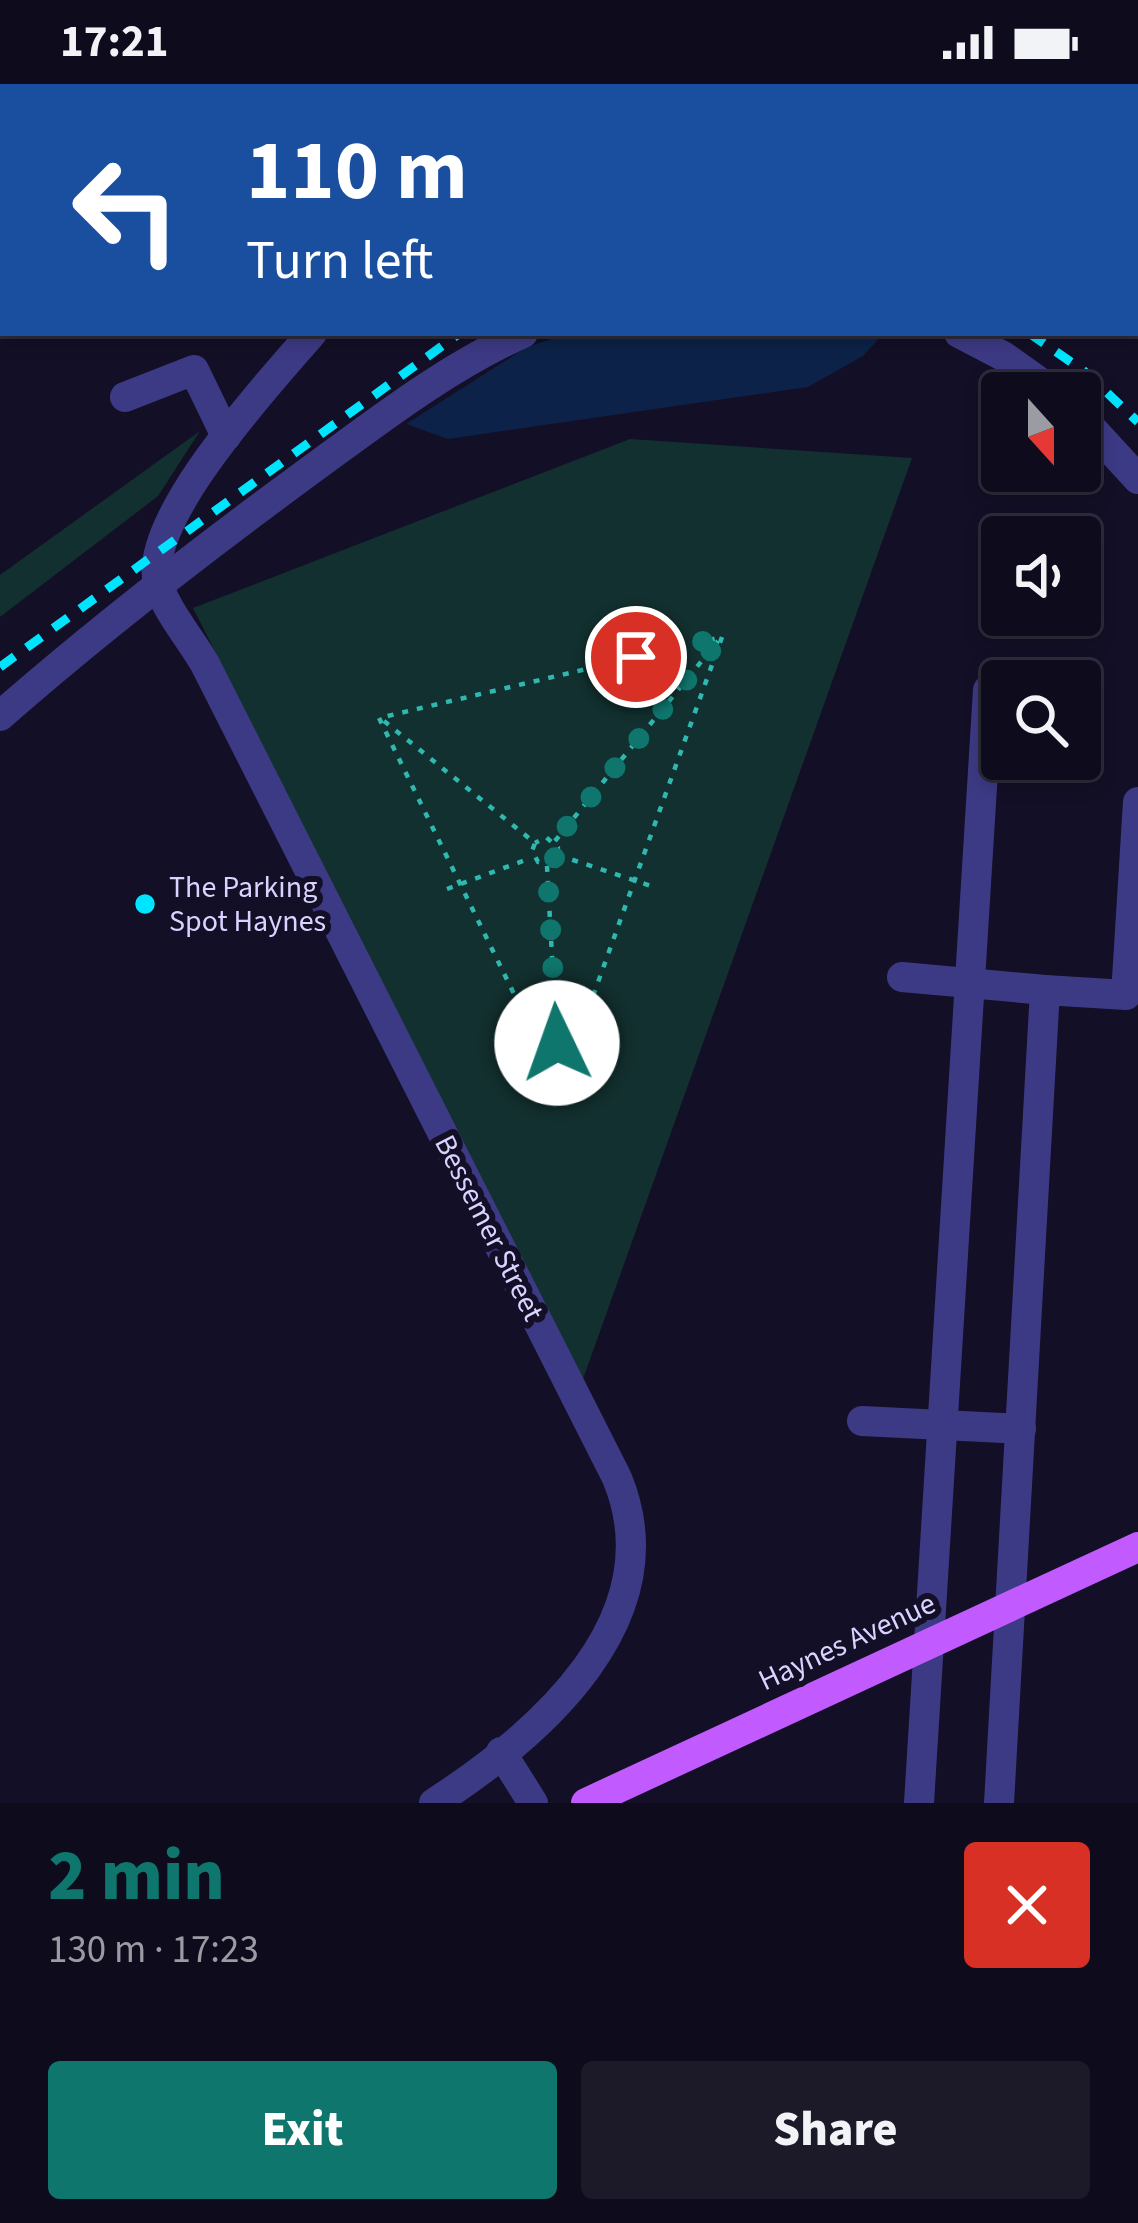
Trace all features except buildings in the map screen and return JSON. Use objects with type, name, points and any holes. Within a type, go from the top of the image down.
[{"type":"main road","name":"Haynes Avenue","points":[[586,1803],[1138,1547]]},
{"type":"street","points":[[159,586],[158,561],[199,472],[309,336]]},
{"type":"street","points":[[0,716],[218,538],[430,384],[518,336]]},
{"type":"street","points":[[965,336],[1025,372]]},
{"type":"street","points":[[125,397],[194,370],[226,436]]},
{"type":"street","points":[[1101,439],[1138,479]]},
{"type":"street","name":"Bessemer Street","points":[[159,586],[205,664],[622,1491],[628,1563],[614,1624],[595,1658],[567,1694],[434,1803]]},
{"type":"street","points":[[919,1803],[982,780]]},
{"type":"street","points":[[902,977],[1126,995],[1138,802]]},
{"type":"street","points":[[999,1803],[1045,990]]},
{"type":"street","points":[[862,1420],[1022,1429]]},
{"type":"street","points":[[501,1752],[532,1803]]},
{"type":"path","points":[[379,718],[722,637]]},
{"type":"path","points":[[555,841],[722,637]]},
{"type":"path","points":[[560,1088],[722,637]]},
{"type":"path","points":[[379,718],[535,843]]},
{"type":"path","points":[[379,718],[560,1088]]},
{"type":"path","points":[[535,843],[546,837],[555,841]]},
{"type":"path","points":[[555,841],[558,855]]},
{"type":"path","points":[[534,857],[535,843]]},
{"type":"path","points":[[558,855],[654,887]]},
{"type":"path","points":[[547,864],[558,855]]},
{"type":"path","points":[[447,889],[534,857],[547,864]]},
{"type":"path","points":[[547,864],[560,1088]]},
{"type":"green space","points":[[200,431],[158,496],[0,617],[0,575]]},
{"type":"green space","points":[[630,439],[912,458],[583,1379],[193,608]]},
{"type":"water","points":[[561,336],[881,336],[863,356],[808,387],[448,439],[406,424],[527,347]]},
{"type":"railway","points":[[0,667],[456,336]]},
{"type":"railway","points":[[1033,336],[1084,371],[1138,422]]},
{"type":"place","name":"The Parking Spot Haynes","points":[[145,904]]},
{"type":"route","points":[[557,1043],[547,864],[558,855],[555,841],[722,637],[636,657]]}]
